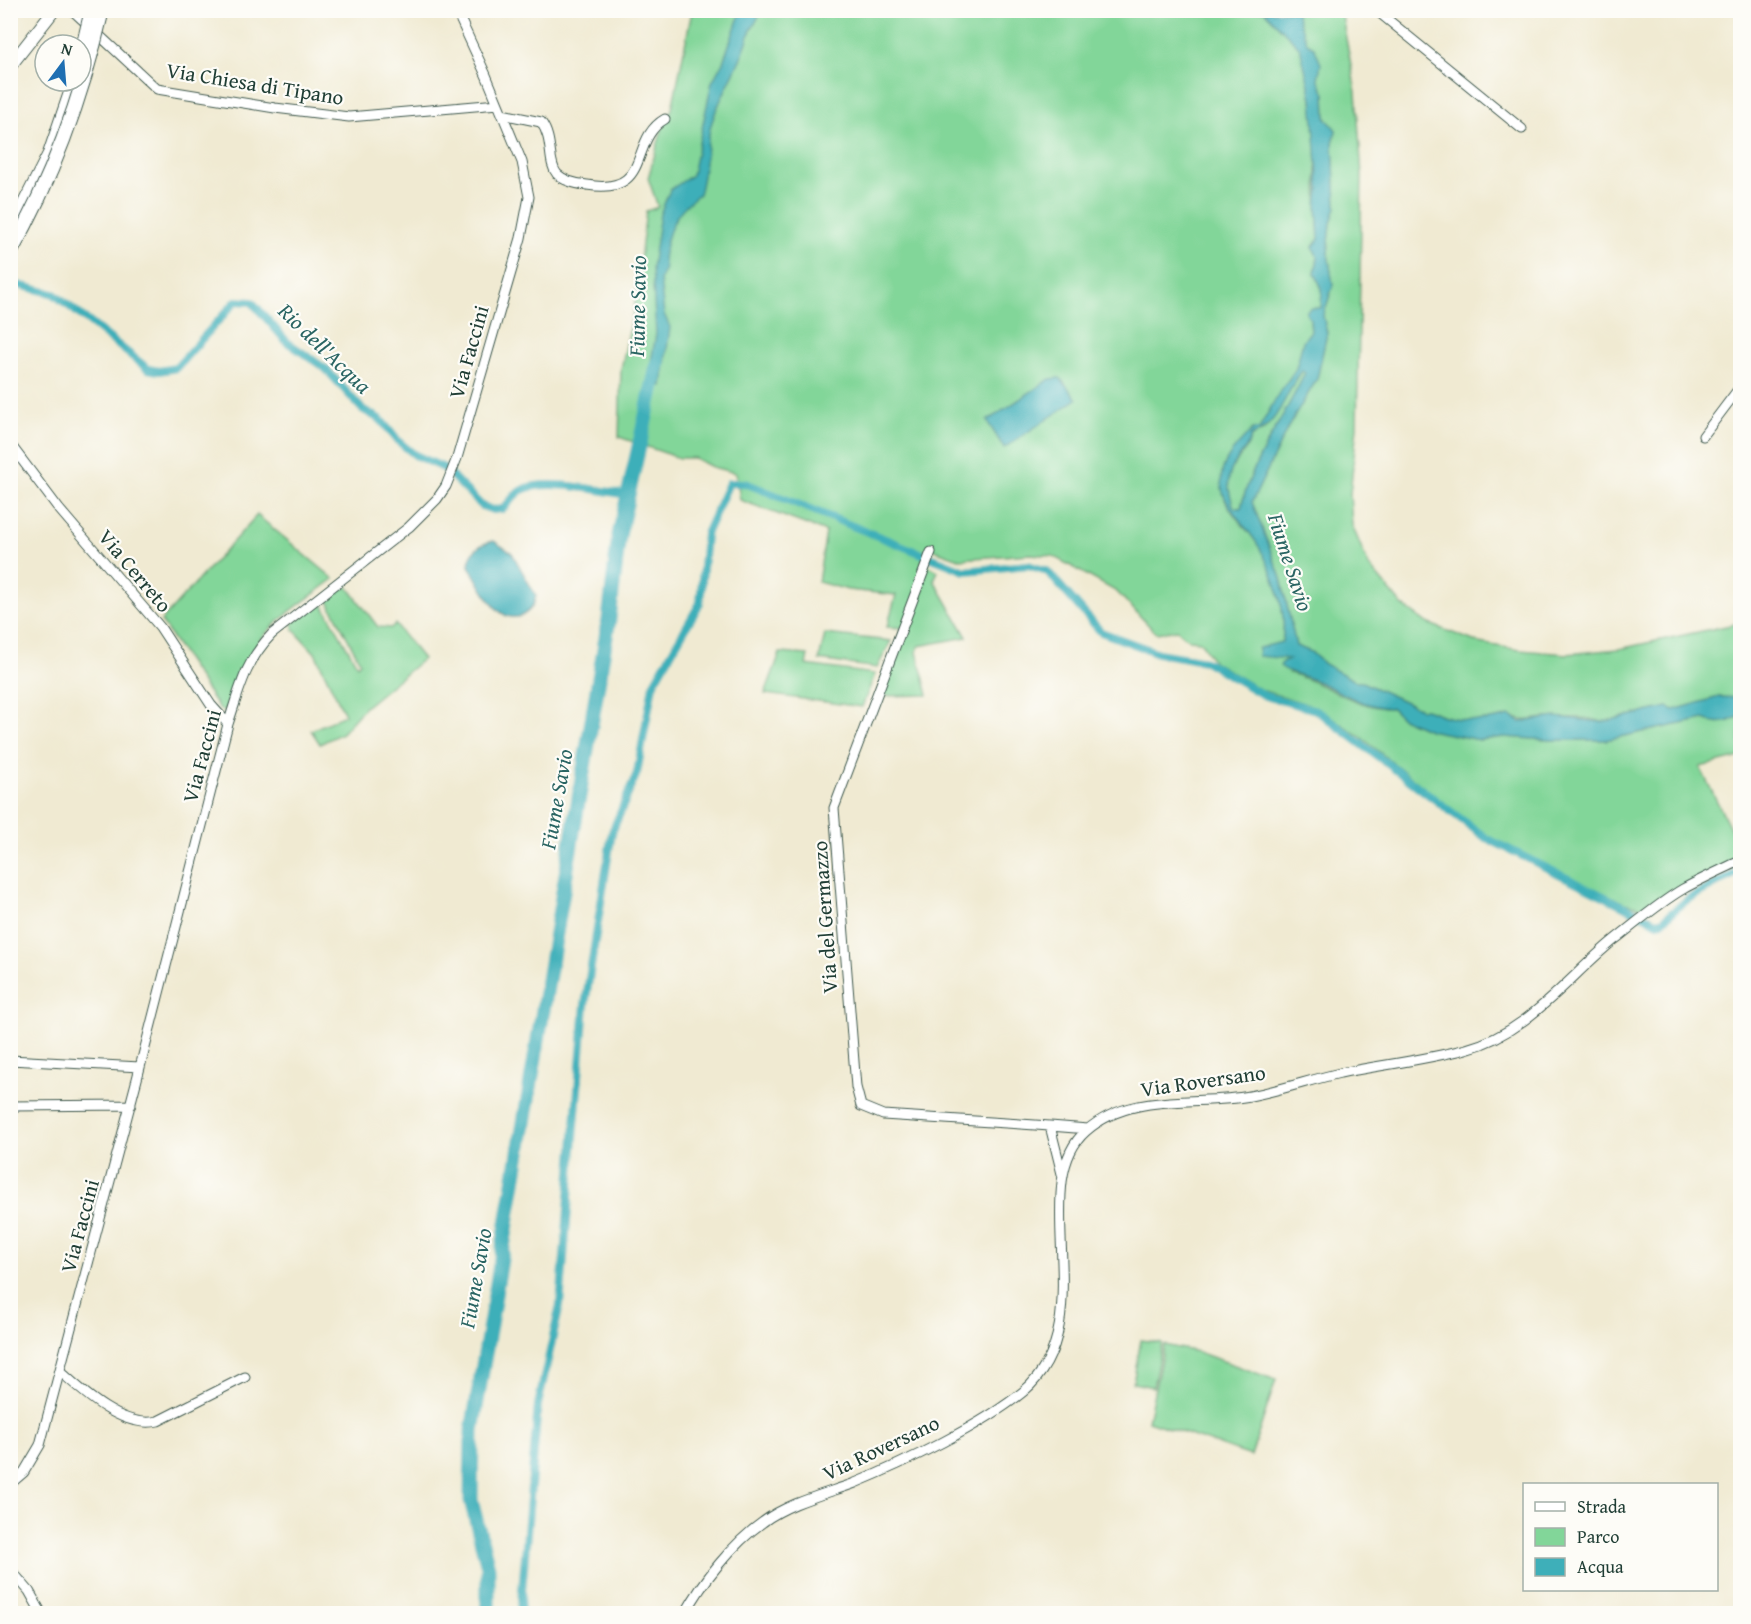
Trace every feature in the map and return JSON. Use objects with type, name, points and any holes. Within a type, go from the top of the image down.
[{"type":"highway","points":[[86,33],[92,10]]},
{"type":"highway","points":[[10,254],[34,211],[58,158],[83,89],[102,11]]},
{"type":"highway","points":[[10,233],[50,153],[71,93]]},
{"type":"main road","points":[[10,66],[54,10]]},
{"type":"street","name":"Via Chiesa di Tipano","points":[[72,10],[157,89],[274,108],[349,117],[498,104]]},
{"type":"street","name":"Via Faccini","points":[[10,1484],[24,1472],[40,1445],[131,1105],[228,724],[244,673],[255,651],[287,621],[409,527],[446,486],[454,467],[521,238],[529,197],[522,162],[456,10]]},
{"type":"street","points":[[1376,10],[1522,129]]},
{"type":"street","points":[[502,114],[541,122],[548,132],[555,171],[562,178],[603,188],[620,184],[632,174],[656,124],[665,119]]},
{"type":"street","points":[[10,292],[13,299],[10,310]]},
{"type":"street","points":[[1703,436],[1740,387]]},
{"type":"street","name":"Via Cerreto","points":[[10,444],[59,508],[160,627],[211,705],[228,724]]},
{"type":"street","name":"Via del Germazzo","points":[[931,552],[834,808],[856,1087],[861,1106],[883,1115],[1088,1129]]},
{"type":"street","name":"Via Roversano","points":[[685,1614],[694,1597],[744,1537],[765,1520],[877,1473],[979,1421],[1024,1391],[1040,1373],[1054,1351],[1060,1324],[1062,1174],[1073,1145],[1088,1129],[1107,1118],[1137,1107],[1179,1100],[1249,1096],[1335,1074],[1469,1049],[1504,1033],[1532,1014],[1612,942],[1681,890],[1740,861]]},
{"type":"street","points":[[10,1060],[140,1067]]},
{"type":"street","points":[[10,1106],[131,1105]]},
{"type":"street","points":[[1050,1126],[1062,1174]]},
{"type":"street","points":[[60,1371],[126,1419],[147,1424],[158,1421],[245,1377]]},
{"type":"street","points":[[10,1569],[29,1591],[42,1614]]},
{"type":"green space","points":[[692,11],[1341,11],[1356,92],[1362,176],[1357,427],[1350,494],[1352,525],[1369,566],[1402,605],[1427,623],[1479,643],[1520,650],[1567,654],[1619,649],[1740,623],[1740,698],[1719,697],[1674,710],[1668,707],[1602,722],[1575,718],[1524,720],[1510,716],[1479,721],[1464,720],[1421,709],[1362,682],[1357,682],[1324,664],[1311,652],[1296,646],[1281,578],[1252,502],[1288,427],[1317,379],[1327,333],[1323,316],[1333,286],[1328,253],[1331,223],[1336,207],[1333,143],[1336,131],[1326,118],[1325,94],[1310,88],[1315,126],[1319,239],[1313,247],[1318,258],[1315,273],[1322,289],[1321,309],[1310,319],[1311,331],[1304,341],[1296,369],[1259,429],[1253,429],[1223,469],[1226,502],[1263,554],[1274,578],[1281,604],[1282,642],[1259,648],[1293,660],[1289,673],[1315,682],[1353,700],[1392,708],[1402,718],[1429,730],[1480,740],[1504,737],[1605,740],[1704,719],[1722,722],[1740,716],[1740,757],[1700,767],[1740,848],[1740,856],[1647,909],[1625,903],[1486,837],[1362,738],[1316,707],[1261,690],[1214,662],[1200,641],[1189,640],[1177,630],[1156,633],[1117,592],[1053,556],[1031,554],[959,559],[929,548],[922,562],[938,571],[934,580],[967,637],[919,646],[917,652],[928,695],[882,696],[879,693],[903,628],[887,627],[896,595],[848,590],[818,582],[826,532],[740,500],[736,473],[712,467],[694,458],[679,458],[619,437],[621,369],[634,309],[646,211],[658,207],[648,178],[662,129],[672,109]]},
{"type":"green space","points":[[1302,371],[1305,373],[1297,390],[1253,472],[1241,508],[1234,508],[1227,487],[1228,477],[1251,436],[1264,430]]},
{"type":"green space","points":[[257,515],[334,579],[268,631],[247,662],[237,682],[229,707],[225,711],[220,710],[161,621]]},
{"type":"green space","points":[[345,583],[378,627],[391,628],[395,624],[423,659],[365,707],[342,733],[320,744],[311,730],[345,715],[315,653],[294,630],[292,623],[321,601],[357,665],[360,662],[326,597]]},
{"type":"green space","points":[[825,634],[891,641],[877,668],[819,660]]},
{"type":"green space","points":[[780,653],[808,655],[806,665],[875,674],[862,707],[765,694]]},
{"type":"green space","points":[[1141,1340],[1162,1343],[1153,1387],[1133,1383]]},
{"type":"green space","points":[[1164,1345],[1198,1352],[1276,1380],[1251,1456],[1148,1421]]},
{"type":"water","points":[[741,11],[760,11],[711,125],[699,194],[675,219],[669,232],[664,254],[665,268],[660,279],[664,314],[670,327],[662,386],[648,379],[656,334],[652,268],[660,214],[670,190],[692,175],[712,82],[723,62]]},
{"type":"water","points":[[1264,11],[1293,11],[1296,13],[1307,43],[1314,47],[1321,64],[1318,78],[1325,94],[1326,118],[1336,130],[1333,143],[1336,207],[1331,223],[1328,253],[1333,286],[1323,316],[1327,333],[1317,379],[1288,427],[1252,502],[1281,578],[1296,646],[1311,652],[1324,664],[1357,682],[1362,682],[1421,709],[1456,719],[1487,720],[1510,716],[1521,722],[1556,717],[1602,722],[1668,707],[1674,710],[1719,697],[1740,698],[1740,716],[1722,722],[1704,719],[1605,740],[1504,737],[1480,740],[1429,730],[1402,718],[1392,708],[1370,705],[1287,671],[1280,666],[1283,661],[1291,659],[1258,656],[1259,648],[1282,642],[1281,605],[1264,556],[1226,501],[1221,480],[1228,458],[1253,429],[1259,429],[1296,369],[1303,341],[1311,331],[1310,319],[1306,312],[1310,308],[1321,308],[1322,289],[1315,273],[1318,258],[1313,247],[1319,239],[1317,206],[1319,189],[1312,98],[1300,48]],"holes":[[[1302,371],[1305,373],[1253,472],[1241,508],[1234,508],[1229,482],[1234,464],[1251,436],[1269,424],[1276,416]]]},
{"type":"water","points":[[1060,378],[1077,399],[1004,448],[987,421],[1050,379]]},
{"type":"water","points":[[494,541],[512,553],[536,596],[532,607],[523,615],[514,617],[498,610],[469,566],[471,556],[476,549]]},
{"type":"waterway","name":"Rio dell'Acqua","points":[[15,284],[54,294],[148,369],[159,371],[176,368],[236,301],[252,302],[287,342],[326,369],[362,409],[381,420],[398,441],[415,455],[444,468],[482,506],[493,510],[502,509],[522,490],[545,485],[628,495]]},
{"type":"waterway","name":"Fiume Savio","points":[[488,1614],[488,1567],[471,1500],[472,1431],[609,619],[619,535],[658,363]]},
{"type":"waterway","points":[[520,1614],[538,1405],[560,1305],[585,1005],[612,832],[637,773],[653,685],[700,603],[706,534],[729,483],[745,483],[965,571],[1028,565],[1047,571],[1101,632],[1158,653],[1205,661],[1265,696],[1316,710],[1486,838],[1656,922],[1662,921],[1688,899],[1740,871]]}]
